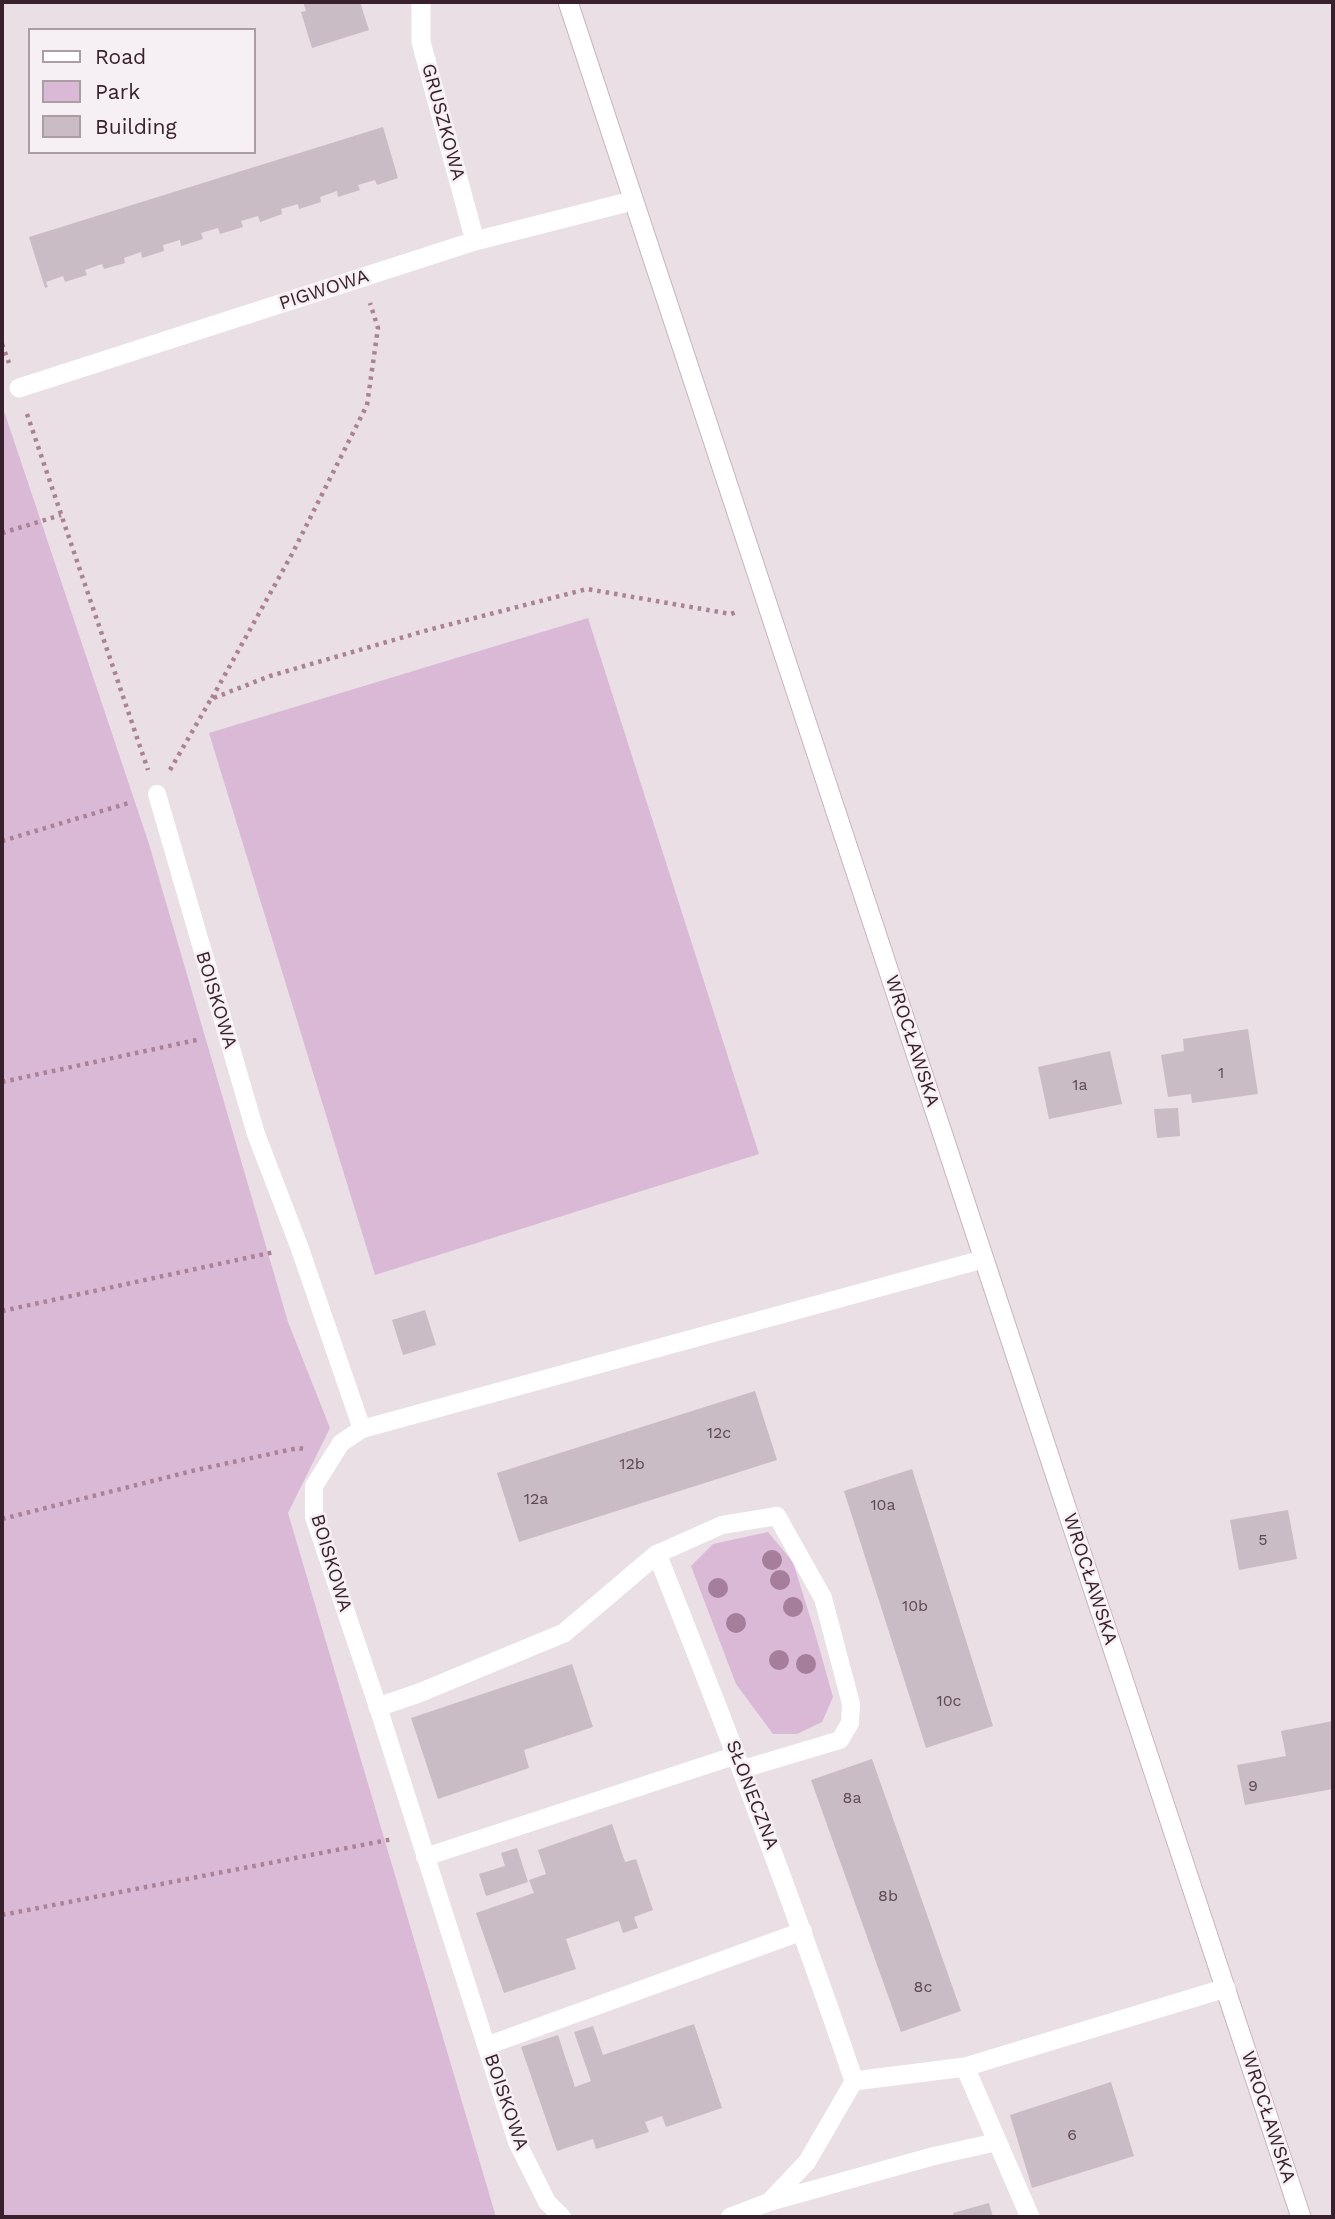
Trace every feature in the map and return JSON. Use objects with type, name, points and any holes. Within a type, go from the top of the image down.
[{"type":"street","name":"GRUSZKOWA","points":[[421,2],[421,42],[475,241]]},
{"type":"street","name":"WROCŁAWSKA","points":[[568,2],[1301,2217]]},
{"type":"street","name":"PIGWOWA","points":[[19,388],[475,241],[632,201]]},
{"type":"street","points":[[378,1707],[564,1633],[657,1554]]},
{"type":"street","name":"SŁONECZNA","points":[[657,1554],[740,1762],[803,1931],[854,2081]]},
{"type":"street","points":[[854,2081],[965,2067],[1226,1988]]},
{"type":"street","points":[[965,2067],[1030,2217]]},
{"type":"lane","name":"BOISKOWA","points":[[157,794],[256,1134],[299,1246],[362,1429],[341,1443],[314,1486],[314,1517],[378,1707],[517,2142],[547,2202],[562,2217]]},
{"type":"lane","points":[[362,1429],[984,1259]]},
{"type":"lane","points":[[425,1857],[740,1762],[840,1740],[850,1723],[851,1704],[823,1598],[777,1516],[722,1525],[657,1554]]},
{"type":"lane","points":[[486,2046],[803,1931]]},
{"type":"lane","points":[[769,2202],[807,2162],[854,2081]]},
{"type":"lane","points":[[730,2217],[769,2202],[934,2156],[998,2142]]},
{"type":"path","points":[[2,841],[157,794],[292,554],[367,405],[378,328],[362,278]]},
{"type":"path","points":[[2,344],[157,794]]},
{"type":"path","points":[[2,533],[61,515]]},
{"type":"path","points":[[211,699],[270,676],[428,630],[587,589],[731,614],[765,602]]},
{"type":"path","points":[[2,1082],[226,1034]]},
{"type":"path","points":[[2,1311],[299,1246]]},
{"type":"path","points":[[2,1519],[196,1470],[298,1448],[334,1455]]},
{"type":"path","points":[[2,1915],[418,1834]]},
{"type":"green space","points":[[2,405],[149,844],[288,1322],[330,1428],[288,1513],[496,2217],[2,2217]]},
{"type":"green space","points":[[588,618],[759,1154],[375,1275],[209,733]]},
{"type":"green space","points":[[768,1532],[793,1562],[833,1697],[822,1722],[797,1734],[773,1734],[736,1684],[691,1566],[713,1544]]},
{"type":"building","points":[[303,2],[360,2],[369,30],[312,48],[301,12],[306,11]]},
{"type":"building","points":[[383,127],[398,178],[377,185],[375,180],[358,185],[360,190],[338,197],[337,191],[320,197],[321,202],[299,209],[298,204],[281,209],[282,214],[260,222],[258,216],[241,221],[243,227],[220,234],[218,228],[201,233],[203,239],[181,246],[180,240],[163,245],[164,251],[142,258],[141,252],[124,258],[125,263],[104,269],[102,264],[85,270],[87,275],[65,282],[63,276],[46,282],[48,287],[45,288],[29,237]]},
{"type":"building","points":[[1248,1029],[1258,1094],[1192,1103],[1191,1094],[1168,1097],[1161,1055],[1184,1051],[1183,1039]]},
{"type":"building","points":[[1110,1051],[1122,1104],[1049,1119],[1038,1067]]},
{"type":"building","points":[[1178,1108],[1180,1136],[1157,1138],[1154,1109]]},
{"type":"building","points":[[425,1310],[436,1345],[403,1355],[392,1320]]},
{"type":"building","points":[[755,1391],[777,1460],[519,1542],[497,1473]]},
{"type":"building","points":[[912,1469],[993,1726],[926,1748],[844,1491]]},
{"type":"building","points":[[1288,1510],[1297,1559],[1239,1570],[1230,1520]]},
{"type":"building","points":[[572,1664],[593,1727],[524,1750],[529,1768],[438,1799],[411,1718]]},
{"type":"building","points":[[1333,1721],[1333,1789],[1245,1805],[1237,1765],[1286,1756],[1281,1731]]},
{"type":"building","points":[[872,1759],[961,2011],[901,2032],[811,1780]]},
{"type":"building","points":[[612,1824],[625,1862],[636,1859],[653,1910],[634,1917],[638,1928],[623,1933],[619,1921],[566,1939],[576,1969],[504,1993],[476,1913],[534,1893],[529,1880],[546,1874],[538,1850]]},
{"type":"building","points":[[517,1848],[528,1882],[486,1896],[479,1874],[505,1866],[501,1853]]},
{"type":"building","points":[[694,2024],[722,2108],[666,2127],[662,2116],[645,2122],[649,2132],[596,2149],[593,2139],[557,2151],[521,2047],[558,2035],[575,2087],[591,2081],[574,2032],[593,2026],[603,2055]]},
{"type":"building","points":[[1111,2082],[1134,2156],[1032,2188],[1010,2115]]},
{"type":"building","points":[[989,2203],[993,2217],[954,2217],[953,2213]]}]
